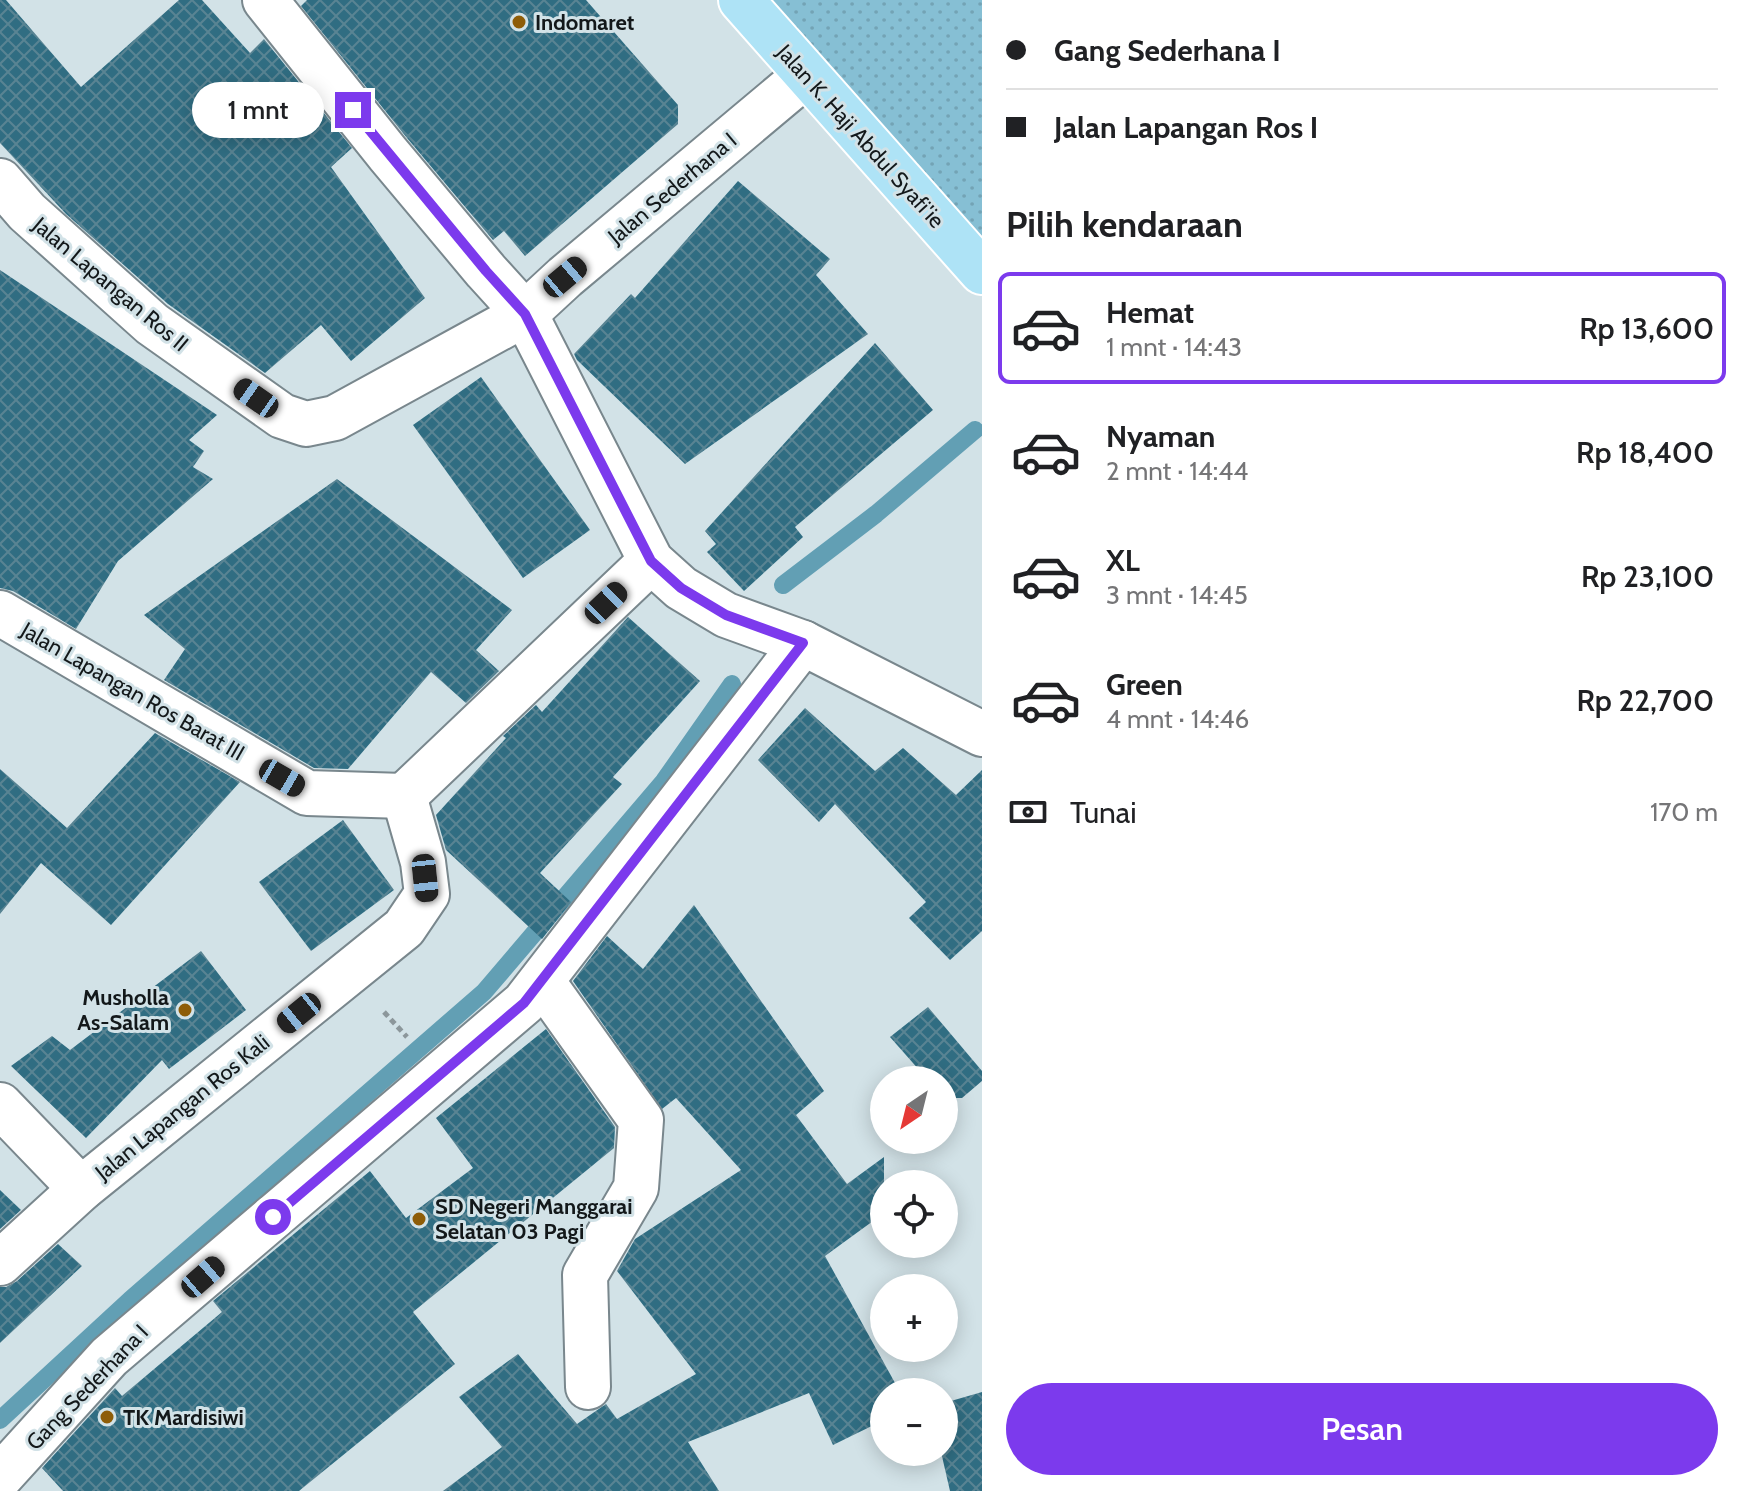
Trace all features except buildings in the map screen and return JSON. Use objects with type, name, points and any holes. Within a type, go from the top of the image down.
[{"type":"main road","name":"Jalan K. Haji Abdul Syafi'ie","points":[[741,0],[982,272]]},
{"type":"street","points":[[265,0],[388,154],[525,314],[651,561],[681,588],[726,615],[790,638],[982,734]]},
{"type":"street","name":"Jalan Sederhana I","points":[[525,314],[806,75]]},
{"type":"street","name":"Jalan Lapangan Ros II","points":[[0,181],[27,212],[152,324],[282,416],[297,422],[306,424],[335,418],[525,314]]},
{"type":"street","points":[[404,796],[651,561]]},
{"type":"street","name":"Jalan Lapangan Ros Barat III","points":[[0,613],[307,793],[404,796]]},
{"type":"street","name":"Gang Sederhana I","points":[[0,1477],[109,1357],[524,1003],[790,638]]},
{"type":"street","name":"Jalan Lapangan Ros Kali","points":[[0,1263],[81,1189],[404,928],[427,894],[423,862],[404,796]]},
{"type":"street","points":[[542,981],[641,1120],[636,1188],[585,1275],[588,1387]]},
{"type":"street","points":[[0,1105],[81,1189]]},
{"type":"shaded area","points":[[741,0],[982,0],[982,275]]},
{"type":"waterway","points":[[783,585],[876,514],[975,430]]},
{"type":"waterway","points":[[0,1420],[130,1300],[484,992],[664,781],[732,684]]},
{"type":"place","name":"Indomaret","points":[[519,22]]},
{"type":"place","name":"Musholla As-Salam","points":[[185,1010]]},
{"type":"place","name":"SD Negeri Manggarai Selatan 03 Pagi","points":[[419,1219]]},
{"type":"place","name":"TK Mardisiwi","points":[[107,1417]]},
{"type":"route","points":[[273,1217],[524,1003],[803,643],[726,615],[681,588],[651,561],[525,314],[353,110]]}]
